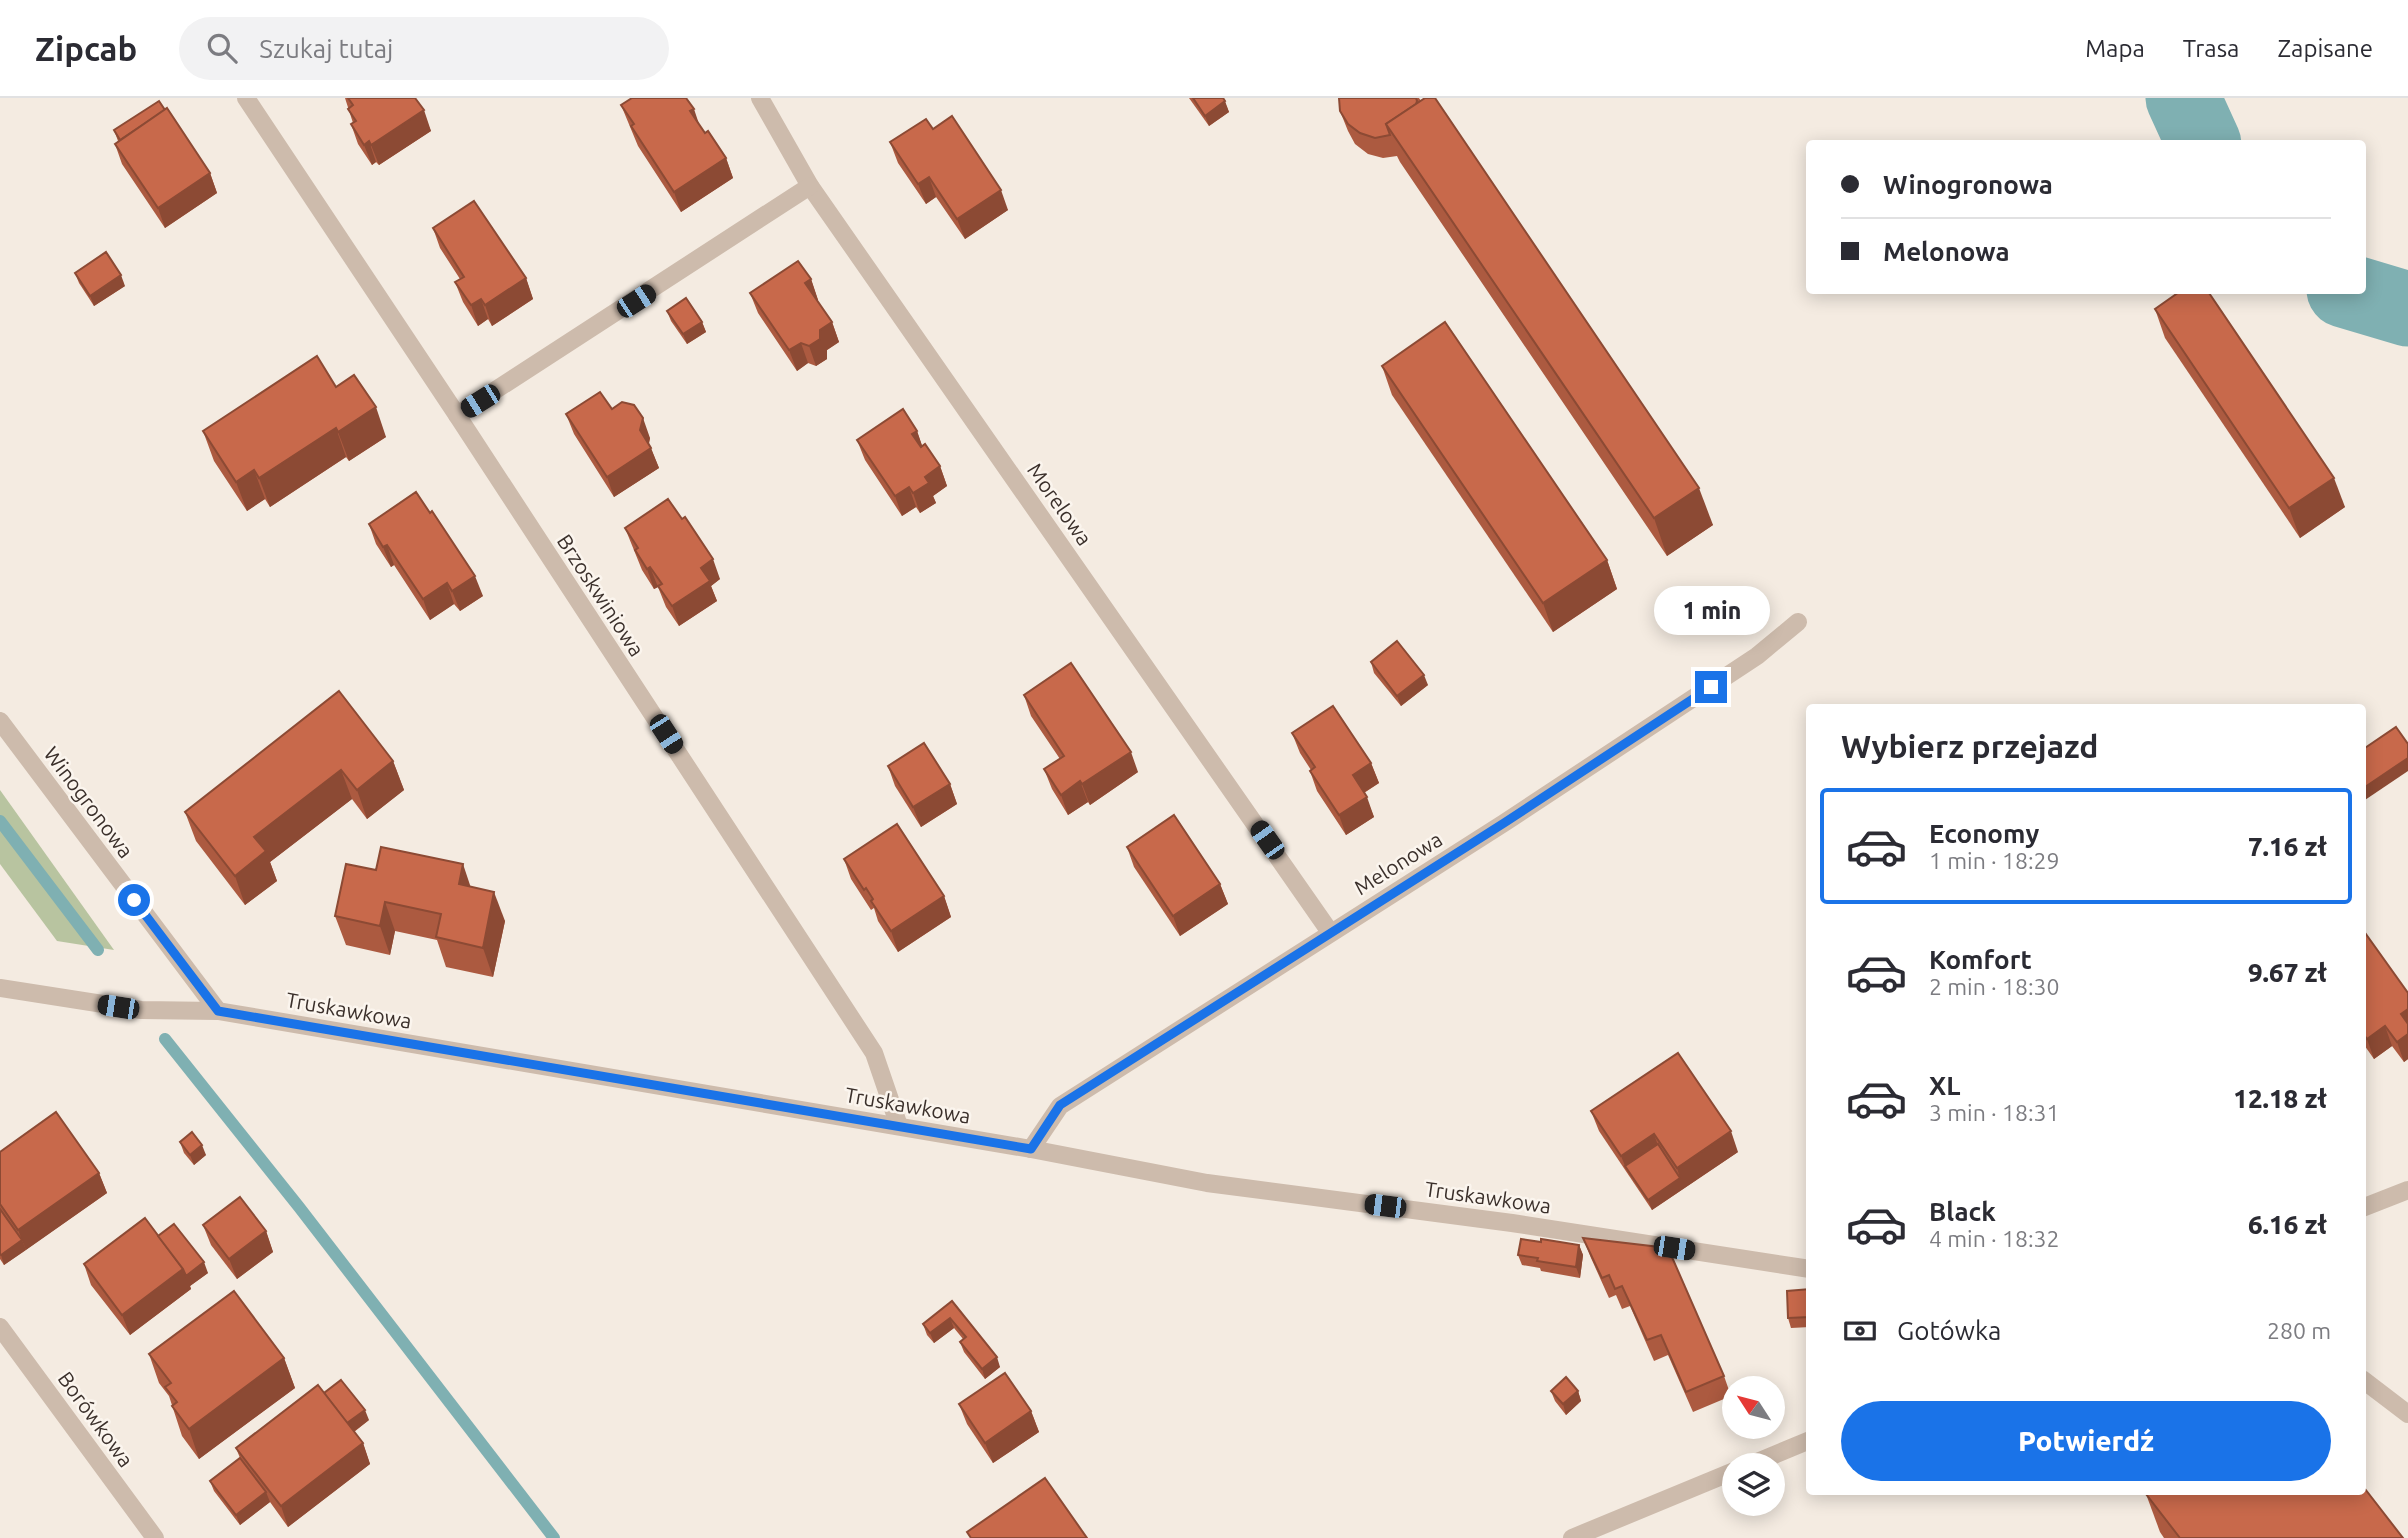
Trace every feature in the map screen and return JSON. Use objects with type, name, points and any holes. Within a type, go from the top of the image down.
[{"type":"street","name":"Brzoskwiniowa","points":[[246,98],[457,415],[874,1053],[899,1126]]},
{"type":"street","name":"Morelowa","points":[[760,98],[810,186],[1331,932]]},
{"type":"street","points":[[457,415],[810,186]]},
{"type":"street","name":"Melonowa","points":[[1031,1149],[1060,1105],[1504,823],[1745,664],[1798,622]]},
{"type":"street","name":"Winogronowa","points":[[0,721],[218,1011]]},
{"type":"street","name":"Truskawkowa","points":[[0,988],[141,1010],[218,1011],[899,1126],[1207,1183],[1512,1223],[1806,1268]]},
{"type":"street","points":[[2366,1206],[2408,1190]]},
{"type":"street","name":"Borówkowa","points":[[0,1326],[155,1538]]},
{"type":"street","points":[[2366,1383],[2408,1414]]},
{"type":"street","points":[[1779,1453],[1806,1442]]},
{"type":"street","points":[[1572,1538],[1722,1476]]},
{"type":"green space","points":[[0,790],[114,950],[57,941],[0,864]]},
{"type":"building","points":[[348,98],[415,98],[424,110],[371,145],[369,141],[364,145],[351,124],[356,121],[348,109],[353,105]]},
{"type":"building","points":[[632,98],[686,98],[694,109],[690,111],[705,133],[708,131],[726,158],[674,192],[631,126],[634,124],[621,105]]},
{"type":"building","points":[[1193,98],[1223,98],[1225,101],[1205,116]]},
{"type":"building","points":[[1339,98],[1416,98],[1417,101],[1386,124],[1390,135],[1375,138],[1360,133],[1348,124],[1340,111]]},
{"type":"building","points":[[1425,98],[1435,98],[1699,488],[1654,518],[1386,124]]},
{"type":"building","points":[[159,101],[165,110],[120,140],[114,130]]},
{"type":"building","points":[[167,108],[210,173],[158,208],[115,144]]},
{"type":"building","points":[[952,116],[1001,190],[957,219],[929,177],[918,184],[890,142],[926,119],[933,129]]},
{"type":"building","points":[[474,201],[526,278],[485,305],[481,299],[471,305],[455,282],[464,277],[433,228]]},
{"type":"building","points":[[106,252],[121,275],[90,296],[75,273]]},
{"type":"building","points":[[798,261],[811,279],[805,283],[832,322],[820,330],[820,339],[809,346],[801,343],[789,350],[750,293]]},
{"type":"building","points":[[2176,294],[2210,294],[2334,478],[2289,508],[2155,309]]},
{"type":"building","points":[[686,298],[702,322],[683,334],[667,311]]},
{"type":"building","points":[[1445,322],[1607,560],[1543,603],[1382,366]]},
{"type":"building","points":[[317,356],[336,387],[354,375],[376,407],[338,432],[336,428],[259,478],[254,470],[236,482],[203,431]]},
{"type":"building","points":[[600,392],[612,409],[622,402],[634,405],[643,418],[640,430],[651,448],[607,477],[566,414]]},
{"type":"building","points":[[903,409],[917,431],[912,434],[921,447],[925,444],[940,466],[925,477],[929,483],[913,493],[909,487],[895,496],[857,440]]},
{"type":"building","points":[[416,492],[430,513],[432,511],[475,576],[452,591],[447,583],[423,599],[387,545],[383,547],[369,524]]},
{"type":"building","points":[[668,499],[682,519],[685,517],[713,559],[701,568],[710,581],[672,606],[658,586],[662,584],[650,567],[647,569],[635,550],[638,548],[625,528]]},
{"type":"building","points":[[1397,641],[1424,675],[1397,696],[1371,662]]},
{"type":"building","points":[[1071,663],[1131,752],[1061,795],[1044,769],[1064,756],[1024,695]]},
{"type":"building","points":[[339,691],[393,761],[357,790],[341,770],[254,837],[266,851],[235,876],[185,812]]},
{"type":"building","points":[[1333,706],[1371,763],[1353,775],[1367,797],[1339,815],[1310,771],[1315,767],[1292,733]]},
{"type":"building","points":[[2396,727],[2408,744],[2408,758],[2366,786],[2366,747]]},
{"type":"building","points":[[924,743],[950,784],[913,807],[888,766]]},
{"type":"building","points":[[1174,815],[1220,884],[1173,916],[1127,847]]},
{"type":"building","points":[[897,824],[944,896],[891,931],[871,901],[873,899],[866,888],[864,890],[844,859]]},
{"type":"building","points":[[381,847],[463,864],[459,884],[494,892],[483,948],[436,937],[441,914],[385,902],[380,926],[335,916],[346,864],[376,870]]},
{"type":"building","points":[[2366,934],[2408,993],[2408,1009],[2401,1014],[2408,1024],[2408,1034],[2397,1042],[2385,1026],[2367,1039]]},
{"type":"building","points":[[1678,1053],[1731,1131],[1677,1168],[1654,1134],[1621,1156],[1591,1111]]},
{"type":"building","points":[[56,1112],[99,1173],[18,1230],[0,1204],[0,1152]]},
{"type":"building","points":[[192,1132],[202,1145],[190,1155],[180,1142]]},
{"type":"building","points":[[1658,1144],[1680,1178],[1648,1200],[1625,1166]]},
{"type":"building","points":[[240,1197],[266,1231],[229,1259],[203,1225]]},
{"type":"building","points":[[0,1209],[22,1240],[1,1255],[0,1254]]},
{"type":"building","points":[[145,1218],[183,1269],[122,1315],[84,1264]]},
{"type":"building","points":[[174,1224],[204,1262],[186,1276],[158,1236]]},
{"type":"building","points":[[1583,1238],[1668,1248],[1724,1376],[1686,1392],[1661,1335],[1647,1340],[1622,1286],[1615,1289],[1609,1275],[1602,1278]]},
{"type":"building","points":[[1521,1239],[1579,1245],[1576,1267],[1518,1255]]},
{"type":"building","points":[[1806,1289],[1806,1317],[1788,1318],[1787,1291]]},
{"type":"building","points":[[234,1291],[284,1358],[189,1429],[172,1406],[177,1402],[165,1387],[171,1383],[149,1354]]},
{"type":"building","points":[[952,1301],[997,1357],[982,1369],[960,1342],[966,1337],[950,1318],[930,1333],[923,1324]]},
{"type":"building","points":[[1005,1373],[1031,1411],[985,1443],[959,1404]]},
{"type":"building","points":[[1566,1377],[1578,1391],[1563,1404],[1551,1391]]},
{"type":"building","points":[[341,1380],[365,1410],[347,1423],[324,1393]]},
{"type":"building","points":[[318,1385],[363,1443],[281,1506],[236,1448]]},
{"type":"building","points":[[240,1458],[266,1492],[236,1515],[210,1481]]},
{"type":"building","points":[[1045,1478],[1087,1538],[971,1538],[967,1532]]},
{"type":"building","points":[[2366,1490],[2403,1538],[2180,1538],[2147,1495],[2366,1495]]},
{"type":"waterway","points":[[2183,98],[2202,140]]},
{"type":"waterway","points":[[2357,294],[2408,309]]},
{"type":"waterway","points":[[0,821],[98,950]]},
{"type":"waterway","points":[[165,1039],[299,1207],[554,1538]]},
{"type":"route","points":[[134,900],[218,1011],[1031,1149],[1060,1105],[1504,823],[1711,687]]}]
